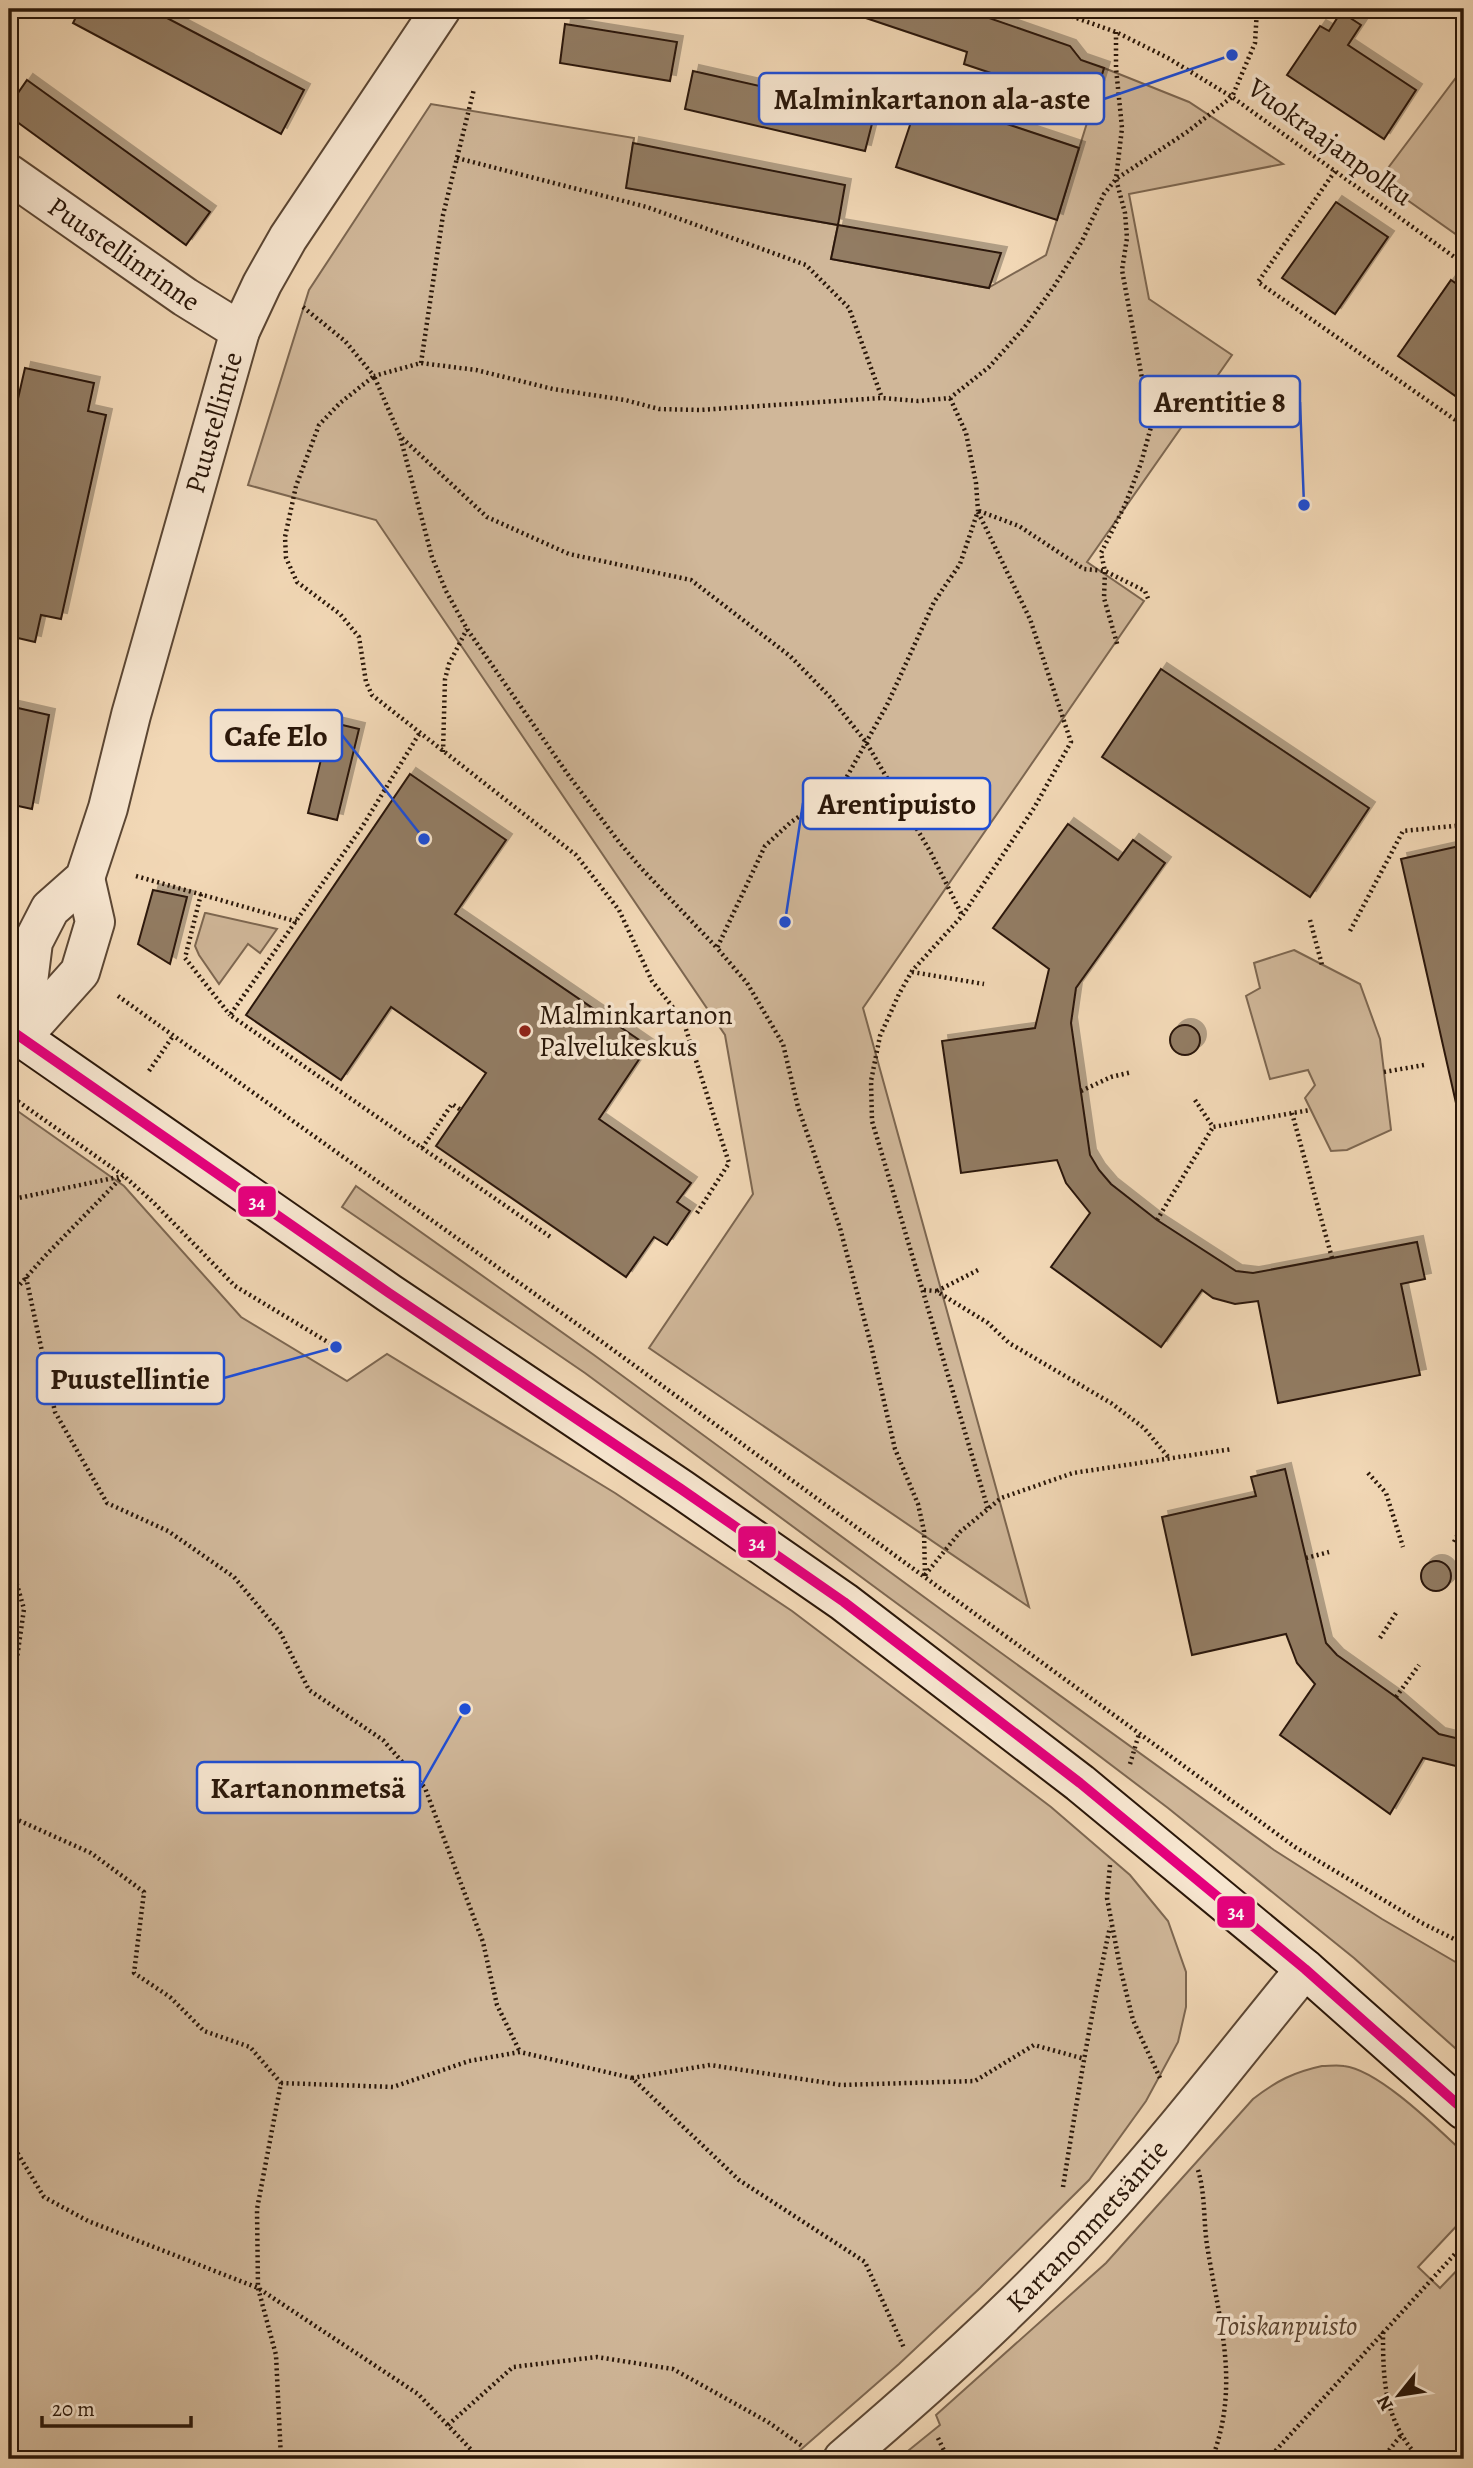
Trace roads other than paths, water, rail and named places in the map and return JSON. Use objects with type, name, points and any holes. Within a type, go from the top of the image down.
[{"type":"street","name":"Puustellintie","points":[[85,878],[108,808],[134,703],[240,331],[288,238],[441,9]]},
{"type":"street","name":"Puustellinrinne","points":[[9,174],[185,297],[240,331]]},
{"type":"street","points":[[85,878],[95,922],[80,972],[15,1034],[33,942],[50,909],[85,878]]},
{"type":"street","points":[[15,1034],[366,1278],[844,1602],[1080,1783],[1305,1969],[1464,2110]]},
{"type":"street","name":"Kartanonmetsäntie","points":[[826,2456],[918,2395],[1087,2231],[1305,1969]]},
{"type":"place","name":"Malminkartanon ala-aste","points":[[1232,55]]},
{"type":"place","name":"Arentitie 8","points":[[1304,505]]},
{"type":"place","name":"Cafe Elo","points":[[424,839]]},
{"type":"place","name":"Arentipuisto","points":[[785,922]]},
{"type":"place","name":"Malminkartanon Palvelukeskus","points":[[525,1031]]},
{"type":"place","name":"Puustellintie","points":[[336,1347]]},
{"type":"place","name":"Kartanonmetsä","points":[[465,1709]]},
{"type":"park label","name":"Toiskanpuisto","points":[[1286,2326]]}]
